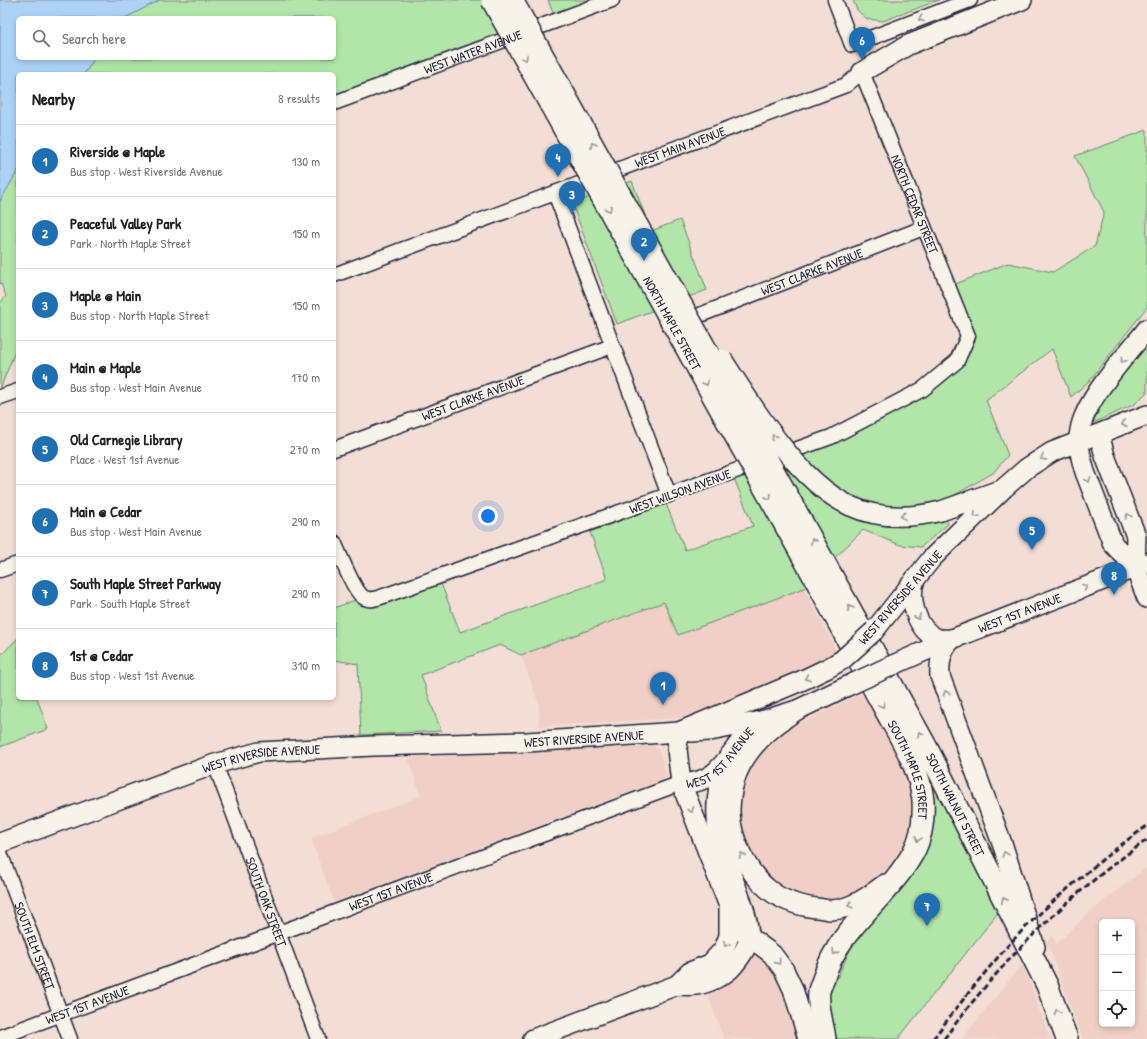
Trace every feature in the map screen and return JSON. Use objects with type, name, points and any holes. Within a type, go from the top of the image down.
[{"type":"main road","name":"NORTH MAPLE STREET","points":[[492,0],[825,580]]},
{"type":"main road","name":"NORTH MAPLE STREET","points":[[512,0],[633,216],[825,580]]},
{"type":"main road","name":"WEST MAIN AVENUE","points":[[862,72],[908,45],[1019,0]]},
{"type":"main road","points":[[633,216],[750,403],[798,467],[831,495],[840,501],[866,512],[894,516],[924,515],[941,511],[1004,488]]},
{"type":"main road","points":[[1141,565],[1113,544],[1085,472],[1079,442],[1082,421],[1088,408],[1102,386],[1147,329]]},
{"type":"main road","name":"WEST RIVERSIDE AVENUE","points":[[0,843],[216,764],[259,752],[373,746],[527,742],[680,732],[803,680],[842,660],[874,631],[932,558],[1004,488],[1027,468],[1052,452],[1147,415]]},
{"type":"main road","points":[[1100,434],[1105,456],[1136,536],[1147,598]]},
{"type":"main road","name":"WEST 1ST AVENUE","points":[[680,732],[710,732],[761,721],[796,710],[952,639],[1141,565]]},
{"type":"main road","points":[[915,579],[913,597],[916,613],[921,623],[936,638],[945,640],[952,639]]},
{"type":"main road","name":"SOUTH MAPLE STREET","points":[[825,580],[910,758],[921,789],[923,802],[923,820],[918,842],[913,853],[895,878],[843,939],[826,969],[819,991],[821,1022],[825,1039]]},
{"type":"main road","name":"SOUTH WALNUT STREET","points":[[825,580],[926,746],[1047,985],[1067,1039]]},
{"type":"main road","points":[[952,639],[946,646],[940,658],[940,676],[1003,846],[1047,985]]},
{"type":"main road","points":[[796,710],[771,728],[758,740],[744,759],[736,778],[730,812],[733,830],[747,866],[769,890],[787,901],[807,907],[831,910],[858,903],[895,878]]},
{"type":"main road","name":"WEST 1ST AVENUE","points":[[681,783],[701,781],[711,776],[724,764],[748,731],[761,721]]},
{"type":"main road","points":[[680,732],[677,749],[681,783],[729,906],[738,924],[749,938],[772,954],[784,970],[793,989],[808,1039]]},
{"type":"main road","points":[[533,1039],[678,985],[696,985],[716,978],[730,970],[744,949],[749,938],[743,906],[719,837],[717,823],[717,796],[724,764]]},
{"type":"main road","points":[[678,985],[690,972],[710,964],[724,949],[729,936],[729,906]]},
{"type":"street","name":"WEST WATER AVENUE","points":[[336,102],[612,0]]},
{"type":"street","points":[[835,0],[852,45],[970,0]]},
{"type":"street","name":"WEST MAIN AVENUE","points":[[336,274],[846,85],[862,72]]},
{"type":"street","name":"NORTH CEDAR STREET","points":[[862,72],[923,228],[968,336]]},
{"type":"street","points":[[555,194],[669,494]]},
{"type":"street","name":"WEST CLARKE AVENUE","points":[[700,315],[923,228]]},
{"type":"street","name":"WEST WILSON AVENUE","points":[[336,546],[357,591],[363,597],[371,600],[381,597],[831,437],[923,389],[957,361],[968,336]]},
{"type":"street","name":"WEST CLARKE AVENUE","points":[[336,448],[612,346]]},
{"type":"street","points":[[0,397],[16,392]]},
{"type":"street","points":[[0,570],[16,565]]},
{"type":"street","name":"SOUTH OAK STREET","points":[[216,764],[318,1039]]},
{"type":"street","name":"WEST 1ST AVENUE","points":[[0,1037],[681,783]]},
{"type":"street","name":"SOUTH ELM STREET","points":[[0,853],[70,1039]]},
{"type":"shaded area","points":[[804,588],[837,652],[821,661],[781,680],[680,718],[539,726],[539,704],[521,655],[665,602],[678,635]]},
{"type":"shaded area","points":[[860,694],[867,696],[891,742],[906,776],[912,806],[909,831],[898,857],[885,873],[870,886],[840,902],[818,904],[770,885],[738,838],[742,773],[774,736]]},
{"type":"shaded area","points":[[653,746],[659,750],[667,778],[334,902],[311,838],[421,796],[408,758]]},
{"type":"shaded area","points":[[1147,868],[1147,1039],[1083,1039],[1047,942],[1052,936],[1056,944],[1091,911]]},
{"type":"shaded area","points":[[753,953],[760,953],[781,979],[781,990],[799,1039],[724,1039],[706,990]]},
{"type":"shaded area","points":[[1023,965],[1050,1039],[962,1039],[1015,973]]},
{"type":"green space","points":[[160,0],[521,0],[533,30],[336,102],[336,72],[85,72],[94,60],[336,60],[336,16],[129,16]]},
{"type":"green space","points":[[548,0],[612,0],[556,21]]},
{"type":"green space","points":[[853,0],[939,0],[883,21],[867,19],[857,10]]},
{"type":"green space","points":[[1147,130],[1147,307],[1090,380],[1071,397],[1052,349],[986,400],[1008,455],[993,473],[953,496],[941,500],[948,524],[921,547],[900,545],[863,530],[804,588],[678,635],[664,602],[521,655],[500,645],[421,675],[441,731],[361,735],[358,664],[336,660],[336,607],[355,600],[361,605],[371,607],[440,581],[460,632],[607,579],[590,532],[666,504],[685,550],[753,526],[734,478],[926,393],[971,337],[953,285],[1008,263],[1053,272],[1095,246],[1104,212],[1075,156]]},
{"type":"green space","points":[[16,173],[16,349],[0,389],[0,303],[6,296],[0,282],[0,201]]},
{"type":"green space","points":[[632,181],[651,231],[680,220],[707,290],[617,324],[572,204]]},
{"type":"green space","points":[[1147,339],[1147,392],[1135,404],[1091,423],[1090,417]]},
{"type":"green space","points":[[16,640],[16,700],[38,700],[48,729],[0,747],[0,656]]},
{"type":"green space","points":[[934,780],[1001,909],[898,1039],[837,1039],[833,1029],[829,996],[853,943],[923,858],[933,818],[929,782]]},
{"type":"water","points":[[0,0],[160,0],[129,16],[16,16],[16,60],[94,60],[85,72],[16,72],[16,173],[0,201]]},
{"type":"railway","points":[[933,1039],[986,971],[1037,916],[1090,870],[1147,826]]},
{"type":"railway","points":[[944,1039],[988,983],[1037,931],[1090,883],[1147,840]]},
{"type":"place","name":"Main @ Cedar","points":[[862,60]]},
{"type":"place","name":"Main @ Maple","points":[[558,177]]},
{"type":"place","name":"Maple @ Main","points":[[572,214]]},
{"type":"place","name":"Peaceful Valley Park","points":[[644,261]]},
{"type":"place","name":"Old Carnegie Library","points":[[1032,550]]},
{"type":"place","name":"1st @ Cedar","points":[[1114,595]]},
{"type":"place","name":"Riverside @ Maple","points":[[663,705]]},
{"type":"place","name":"South Maple Street Parkway","points":[[927,926]]}]
